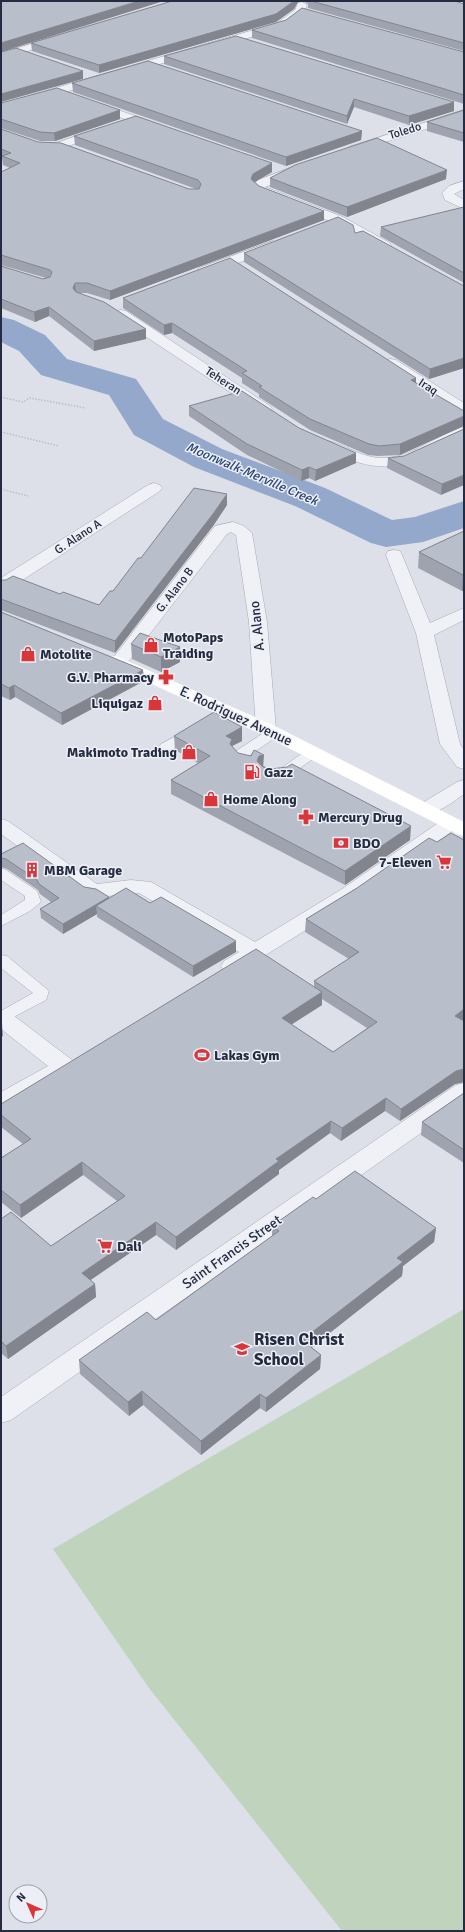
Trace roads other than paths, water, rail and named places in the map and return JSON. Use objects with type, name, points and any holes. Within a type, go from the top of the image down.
[{"type":"main road","name":"E. Rodriguez Avenue","points":[[97,654],[119,662],[215,717],[270,731],[457,826]]},
{"type":"street","points":[[1,108],[282,25],[300,6],[313,8]]},
{"type":"street","points":[[1,56],[70,35]]},
{"type":"street","points":[[238,39],[254,44]]},
{"type":"street","points":[[16,51],[36,58]]},
{"type":"street","points":[[150,65],[165,70]]},
{"type":"street","points":[[78,72],[99,79]]},
{"type":"street","points":[[56,91],[173,132]]},
{"type":"street","points":[[449,104],[464,109]]},
{"type":"street","name":"Toledo","points":[[343,152],[464,113]]},
{"type":"street","points":[[57,146],[136,119]]},
{"type":"street","points":[[364,135],[378,140]]},
{"type":"street","points":[[44,145],[57,146],[79,152]]},
{"type":"street","points":[[308,165],[262,183],[258,187],[263,191],[339,220],[394,252]]},
{"type":"street","points":[[269,166],[288,172]]},
{"type":"street","points":[[464,185],[453,188],[448,193],[450,197],[464,205]]},
{"type":"street","points":[[324,226],[339,220]]},
{"type":"street","points":[[195,274],[288,239]]},
{"type":"street","points":[[230,261],[244,269]]},
{"type":"street","name":"Teheran","points":[[124,302],[110,307],[278,417]]},
{"type":"street","name":"Iraq","points":[[377,354],[464,410]]},
{"type":"street","points":[[316,440],[362,459],[378,463],[391,463],[403,460],[464,432]]},
{"type":"street","name":"G. Alano A","points":[[1,586],[154,488]]},
{"type":"street","name":"G. Alano B","points":[[119,662],[221,530],[229,527],[236,528]]},
{"type":"street","name":"A. Alano","points":[[236,528],[244,533],[258,622],[270,731]]},
{"type":"street","points":[[394,555],[425,633],[450,744],[464,764]]},
{"type":"street","points":[[425,633],[464,613]]},
{"type":"street","points":[[426,810],[464,786]]},
{"type":"street","points":[[1,825],[92,890],[101,891],[144,886],[255,952]]},
{"type":"street","points":[[214,977],[457,826]]},
{"type":"street","points":[[2,1017],[64,1066]]},
{"type":"street","points":[[1,1103],[84,1054]]},
{"type":"street","name":"Saint Francis Street","points":[[1,1412],[464,1091]]},
{"type":"lane","points":[[166,747],[215,717]]},
{"type":"lane","points":[[246,765],[240,762],[238,758],[270,731]]},
{"type":"lane","points":[[265,774],[276,778],[312,753]]},
{"type":"lane","points":[[1,873],[32,894],[33,902],[1,921]]},
{"type":"lane","points":[[1,960],[41,991],[40,996],[2,1017]]},
{"type":"waterway","name":"Moonwalk-Merville Creek","points":[[1,328],[32,343],[54,367],[123,387],[148,427],[208,458],[310,497],[386,534],[423,529],[464,514]]},
{"type":"place","name":"MotoPaps Traiding","points":[[151,645]]},
{"type":"place","name":"Motolite","points":[[28,654]]},
{"type":"place","name":"G.V. Pharmacy","points":[[166,677]]},
{"type":"place","name":"Liquigaz","points":[[155,703]]},
{"type":"place","name":"Makimoto Trading","points":[[189,752]]},
{"type":"place","name":"Gazz","points":[[252,772]]},
{"type":"place","name":"Home Along","points":[[211,799]]},
{"type":"place","name":"Mercury Drug","points":[[306,817]]},
{"type":"place","name":"BDO","points":[[341,843]]},
{"type":"place","name":"7-Eleven","points":[[444,862]]},
{"type":"place","name":"MBM Garage","points":[[32,870]]},
{"type":"place","name":"Lakas Gym","points":[[202,1055]]},
{"type":"place","name":"Dali","points":[[105,1246]]},
{"type":"place","name":"Risen Christ School","points":[[242,1349]]}]
